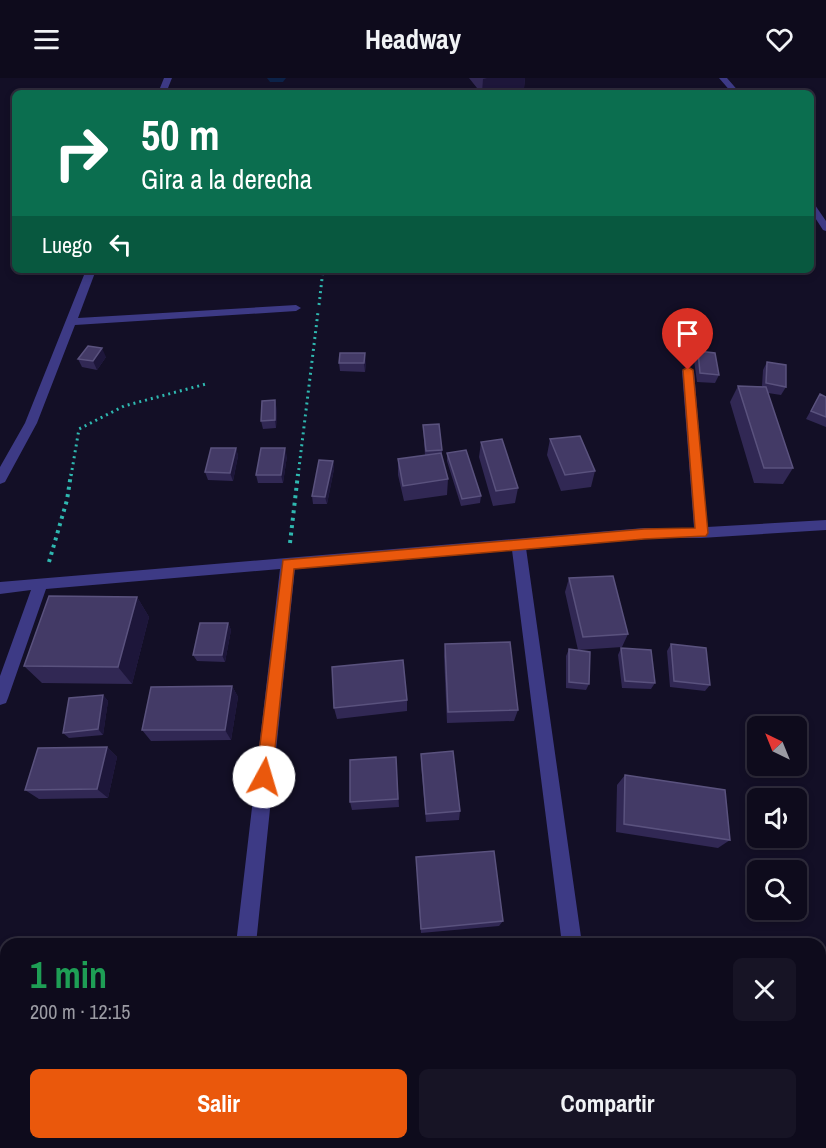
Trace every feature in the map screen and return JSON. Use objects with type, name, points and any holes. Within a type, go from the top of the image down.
[{"type":"street","points":[[723,78],[733,90]]},
{"type":"street","points":[[814,210],[826,228]]},
{"type":"street","points":[[0,479],[31,423],[90,273]]},
{"type":"street","points":[[71,322],[296,308]]},
{"type":"street","points":[[688,370],[702,533]]},
{"type":"street","points":[[0,588],[644,534],[702,533],[826,525]]},
{"type":"street","points":[[518,544],[571,938]]},
{"type":"street","points":[[247,938],[288,564]]},
{"type":"street","points":[[0,698],[42,583]]},
{"type":"path","points":[[288,564],[323,273]]},
{"type":"path","points":[[42,583],[67,500],[79,429],[99,415],[118,408],[206,384]]},
{"type":"building","points":[[88,346],[102,348],[93,361],[78,359]]},
{"type":"building","points":[[698,351],[715,353],[719,375],[700,373]]},
{"type":"building","points":[[340,353],[365,353],[364,363],[339,363]]},
{"type":"building","points":[[767,362],[786,365],[786,387],[766,383]]},
{"type":"building","points":[[738,386],[766,387],[793,468],[764,468]]},
{"type":"building","points":[[820,394],[826,397],[826,417],[811,411]]},
{"type":"building","points":[[275,400],[275,420],[261,421],[262,401]]},
{"type":"building","points":[[439,424],[442,450],[426,451],[423,425]]},
{"type":"building","points":[[580,436],[595,471],[565,475],[550,439]]},
{"type":"building","points":[[502,439],[518,488],[496,491],[481,442]]},
{"type":"building","points":[[211,448],[236,448],[230,473],[205,472]]},
{"type":"building","points":[[261,448],[285,448],[281,475],[256,475]]},
{"type":"building","points":[[466,450],[481,496],[462,499],[447,453]]},
{"type":"building","points":[[441,453],[448,479],[403,486],[398,459]]},
{"type":"building","points":[[319,460],[333,461],[325,497],[312,496]]},
{"type":"building","points":[[613,576],[628,634],[583,637],[569,578]]},
{"type":"building","points":[[49,596],[137,597],[118,667],[24,666]]},
{"type":"building","points":[[200,623],[228,623],[222,655],[193,655]]},
{"type":"building","points":[[510,642],[518,710],[448,712],[445,644]]},
{"type":"building","points":[[671,644],[706,648],[710,685],[674,681]]},
{"type":"building","points":[[621,648],[651,650],[655,683],[625,681]]},
{"type":"building","points":[[569,649],[590,652],[589,684],[569,682]]},
{"type":"building","points":[[403,660],[407,700],[334,708],[332,667]]},
{"type":"building","points":[[232,686],[225,730],[142,730],[151,687]]},
{"type":"building","points":[[103,695],[98,729],[63,733],[69,698]]},
{"type":"building","points":[[107,747],[97,789],[25,790],[38,748]]},
{"type":"building","points":[[453,751],[460,811],[426,814],[421,754]]},
{"type":"building","points":[[396,757],[398,799],[350,802],[350,760]]},
{"type":"building","points":[[625,775],[725,790],[730,840],[624,824]]},
{"type":"building","points":[[494,851],[503,921],[421,929],[416,857]]},
{"type":"route","points":[[264,777],[288,564],[644,534],[702,533],[688,370]]}]
